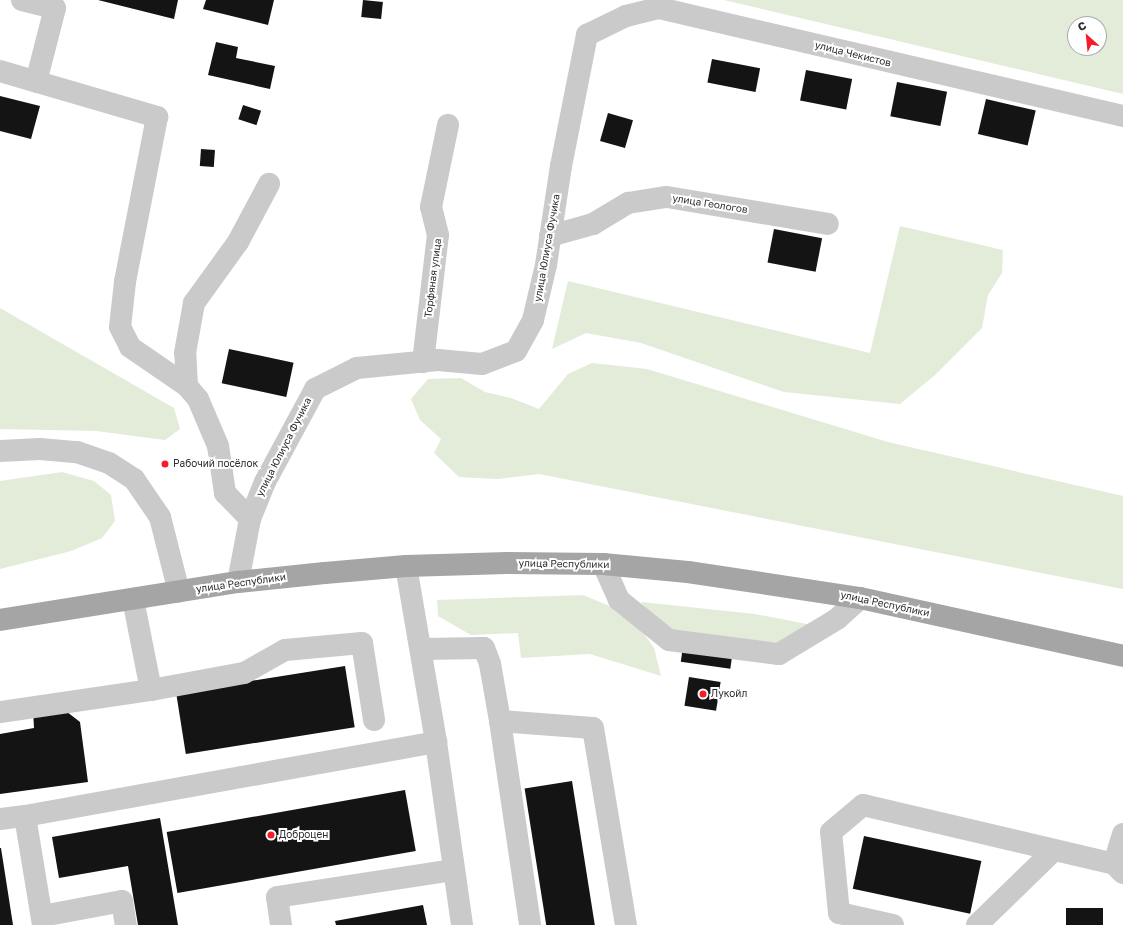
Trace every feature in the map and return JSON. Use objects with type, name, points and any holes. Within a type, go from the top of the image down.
[{"type":"main road","name":"улица Республики","points":[[0,620],[238,582],[406,566],[507,563],[603,564],[703,574],[860,598],[1123,656]]},
{"type":"street","points":[[22,0],[55,8],[36,82]]},
{"type":"street","name":"улица Чекистов","points":[[587,35],[626,16],[659,8],[1123,116]]},
{"type":"street","name":"улица Юлиуса Фучика","points":[[238,582],[250,519],[265,482],[315,389],[357,368],[438,360],[482,364],[516,351],[533,320],[587,35]]},
{"type":"street","points":[[0,71],[157,118],[125,282],[120,327],[130,347],[187,386],[198,399],[218,446],[225,493],[250,519]]},
{"type":"street","name":"Торфяная улица","points":[[423,362],[438,235],[431,207],[448,125]]},
{"type":"street","points":[[187,386],[185,352],[194,303],[238,242],[269,184]]},
{"type":"street","name":"улица Геологов","points":[[550,236],[593,224],[628,203],[667,197],[828,224]]},
{"type":"street","points":[[0,451],[40,449],[76,452],[109,463],[134,479],[160,517],[179,592]]},
{"type":"street","points":[[603,564],[620,600],[669,640],[779,654],[837,619],[860,598]]},
{"type":"street","points":[[406,566],[436,742],[462,925]]},
{"type":"street","points":[[133,599],[151,690]]},
{"type":"street","points":[[0,712],[151,690],[244,673],[285,650],[362,642],[374,720]]},
{"type":"street","points":[[420,649],[484,648],[490,664],[500,720],[530,925]]},
{"type":"street","points":[[500,720],[593,728],[626,925]]},
{"type":"street","points":[[0,820],[436,742]]},
{"type":"street","points":[[893,925],[839,913],[831,832],[863,805],[1054,850],[1118,869],[1123,834]]},
{"type":"street","points":[[25,816],[42,920],[122,901],[126,925]]},
{"type":"street","points":[[977,925],[1054,850]]},
{"type":"street","points":[[281,925],[277,897],[454,870]]},
{"type":"green space","points":[[724,0],[1123,0],[1123,94]]},
{"type":"green space","points":[[900,226],[1003,250],[1002,273],[988,295],[982,328],[935,375],[900,404],[784,392],[641,343],[586,333],[552,349],[568,281],[870,353]]},
{"type":"green space","points":[[0,308],[174,408],[180,429],[165,440],[96,431],[0,429]]},
{"type":"green space","points":[[592,363],[647,369],[888,442],[1123,496],[1123,589],[539,474],[497,479],[459,477],[434,453],[441,439],[420,420],[411,399],[428,379],[461,378],[485,392],[511,398],[539,409],[568,374]]},
{"type":"green space","points":[[62,472],[94,481],[111,495],[115,521],[102,538],[71,551],[0,569],[0,481]]},
{"type":"green space","points":[[583,595],[612,607],[642,631],[654,648],[661,676],[590,654],[521,658],[518,633],[471,635],[438,616],[437,600]]},
{"type":"green space","points":[[641,602],[755,614],[812,625],[779,643],[670,630],[652,618]]},
{"type":"building","points":[[98,0],[178,0],[174,19]]},
{"type":"building","points":[[206,0],[274,0],[268,25],[203,9]]},
{"type":"building","points":[[363,0],[383,2],[381,19],[361,17]]},
{"type":"building","points":[[216,42],[238,47],[236,58],[275,66],[270,89],[208,75]]},
{"type":"building","points":[[712,59],[760,68],[756,92],[707,83]]},
{"type":"building","points":[[806,70],[852,79],[846,109],[800,100]]},
{"type":"building","points":[[897,82],[947,92],[940,126],[890,116]]},
{"type":"building","points":[[0,96],[40,106],[31,139],[0,131]]},
{"type":"building","points":[[986,99],[1036,110],[1028,146],[978,134]]},
{"type":"building","points":[[243,105],[261,111],[256,125],[238,119]]},
{"type":"building","points":[[608,113],[633,120],[625,148],[600,141]]},
{"type":"building","points":[[201,149],[215,150],[214,167],[200,166]]},
{"type":"building","points":[[774,229],[822,238],[816,272],[768,262]]},
{"type":"building","points":[[229,349],[294,363],[286,397],[222,383]]},
{"type":"building","points":[[684,639],[734,646],[730,669],[681,662]]},
{"type":"building","points":[[345,666],[355,727],[186,754],[176,693]]},
{"type":"building","name":"Лукойл","points":[[689,677],[721,682],[716,711],[684,706]]},
{"type":"building","points":[[62,708],[80,722],[88,782],[0,794],[0,734],[34,728],[33,711]]},
{"type":"building","points":[[572,781],[595,925],[546,925],[525,789]]},
{"type":"building","points":[[405,790],[416,851],[177,893],[167,832]]},
{"type":"building","points":[[160,818],[178,925],[138,925],[128,866],[59,878],[52,837]]},
{"type":"building","points":[[864,836],[981,861],[970,914],[853,889]]},
{"type":"building","points":[[1,848],[13,925],[0,925]]},
{"type":"building","points":[[423,905],[427,925],[336,925],[335,921]]},
{"type":"building","points":[[1066,908],[1103,908],[1103,925],[1066,925]]},
{"type":"place","name":"Рабочий посёлок","points":[[165,464]]},
{"type":"place","name":"Лукойл","points":[[703,694]]},
{"type":"place","name":"Доброцен","points":[[271,835]]}]
